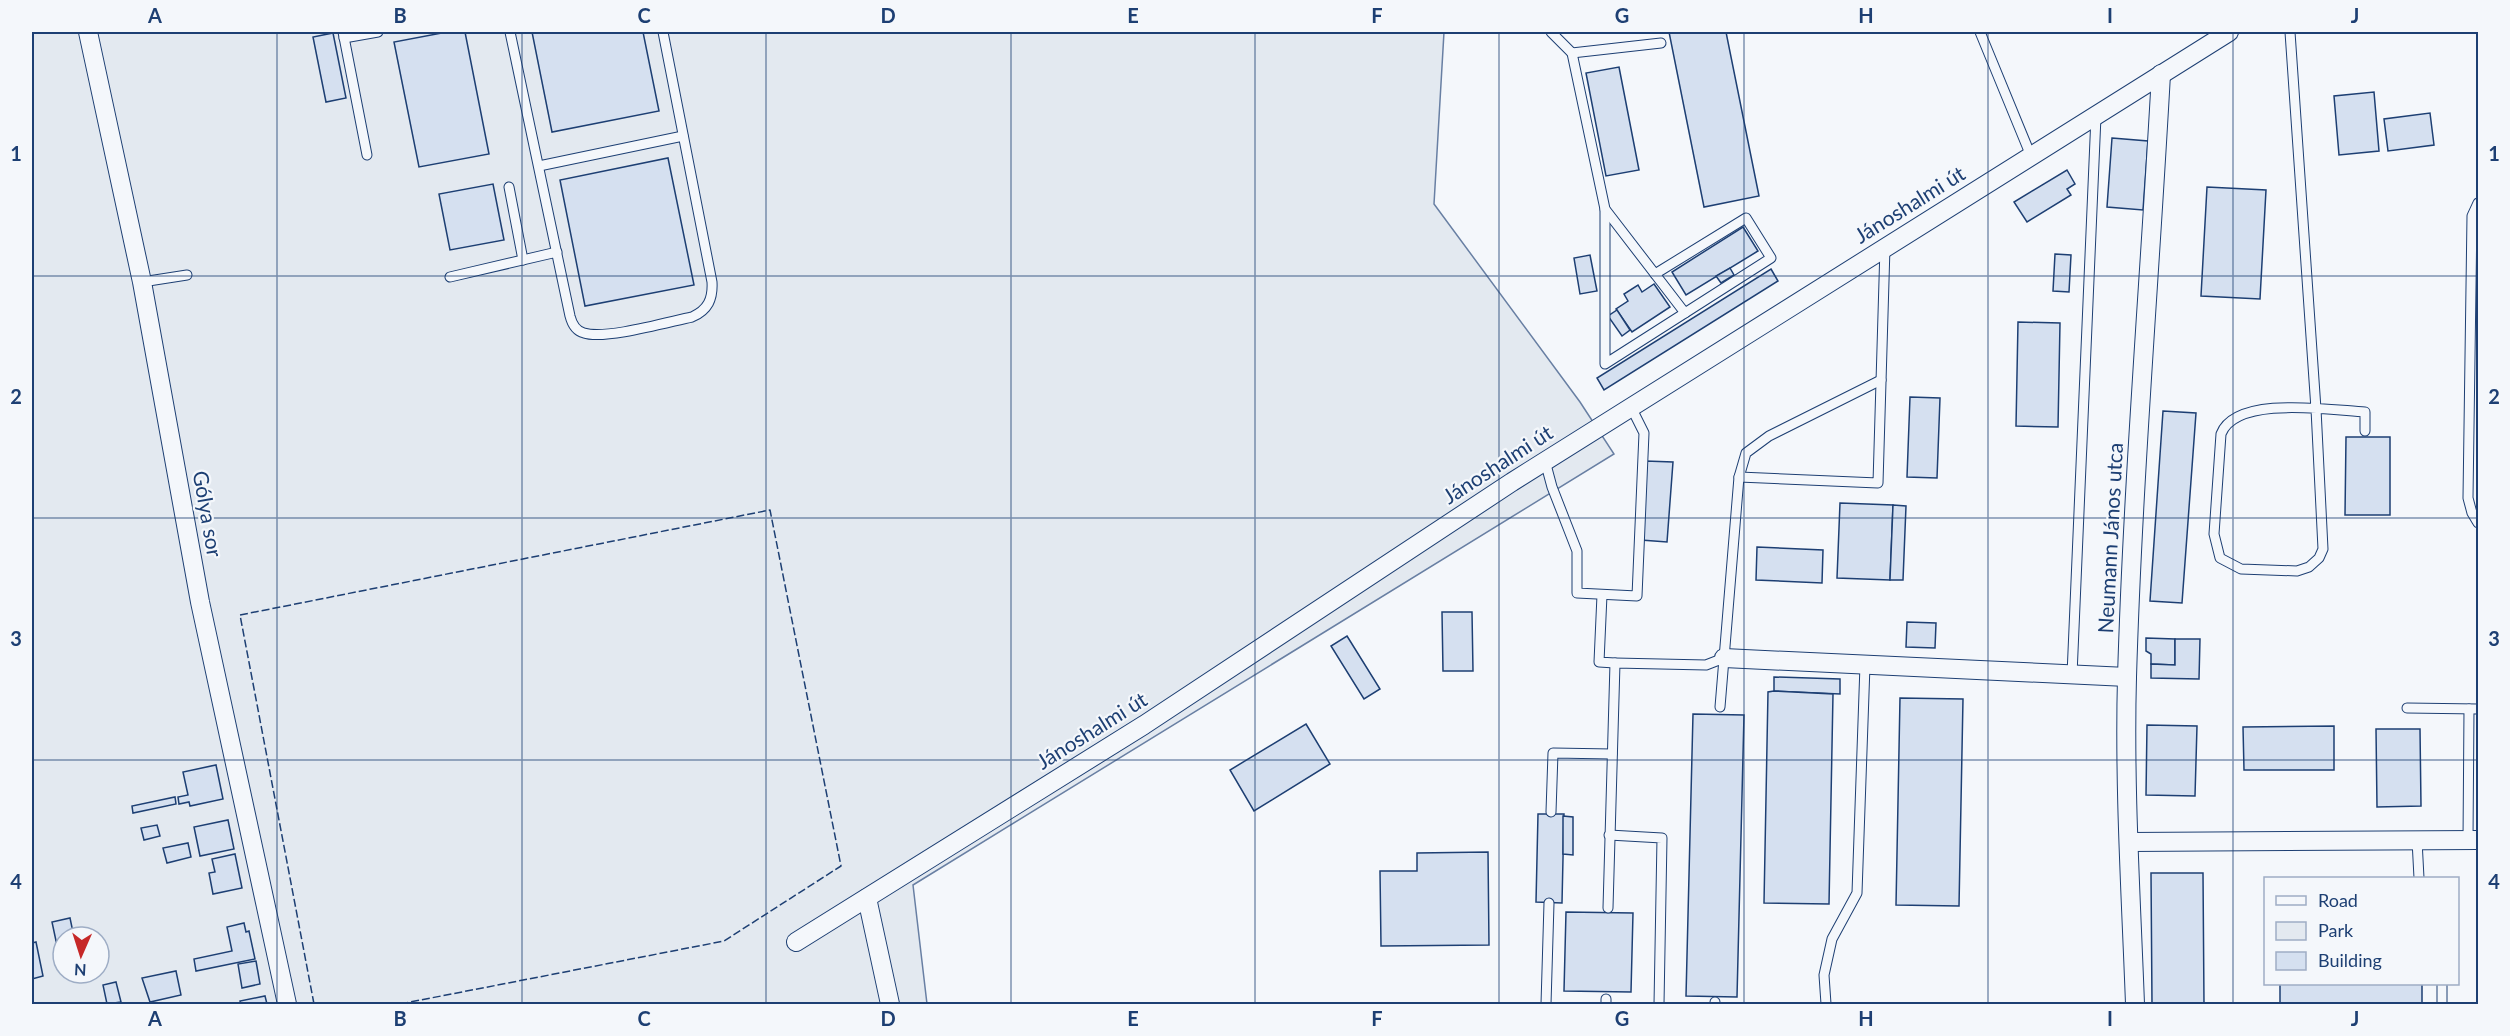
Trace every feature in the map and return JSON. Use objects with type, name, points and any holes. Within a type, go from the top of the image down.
[{"type":"street","name":"Gólya sor","points":[[88,32],[142,282],[200,602],[287,1005]]},
{"type":"street","name":"Jánoshalmi út","points":[[796,942],[1144,725],[1630,407],[2229,32]]},
{"type":"street","name":"Neumann János utca","points":[[2135,1005],[2127,677],[2136,467],[2161,74]]},
{"type":"street","points":[[1724,658],[2127,677]]},
{"type":"street","points":[[2130,843],[2473,840]]},
{"type":"street","points":[[867,898],[890,1005]]},
{"type":"lane","points":[[367,155],[344,35],[378,32]]},
{"type":"lane","points":[[510,32],[572,323],[585,333],[598,335],[692,317],[704,310],[711,299],[712,282],[663,32]]},
{"type":"lane","points":[[1551,32],[1572,53],[1605,209],[1605,364],[1771,258],[1746,218],[1655,274]]},
{"type":"lane","points":[[1980,32],[2031,156]]},
{"type":"lane","points":[[2290,32],[2316,409],[2323,549],[2319,558],[2309,567],[2297,571],[2241,569],[2220,558],[2214,534],[2221,434],[2225,425],[2243,413],[2265,409],[2316,409],[2365,412],[2365,431]]},
{"type":"lane","points":[[1572,53],[1661,43]]},
{"type":"lane","points":[[2072,675],[2096,115]]},
{"type":"lane","points":[[538,166],[683,136]]},
{"type":"lane","points":[[509,187],[523,260]]},
{"type":"lane","points":[[2478,203],[2472,216],[2475,292],[2474,472],[2469,506],[2478,523]]},
{"type":"lane","points":[[1605,209],[1685,313]]},
{"type":"lane","points":[[1739,477],[1878,483],[1885,248]]},
{"type":"lane","points":[[450,277],[557,252]]},
{"type":"lane","points":[[142,282],[187,275]]},
{"type":"lane","points":[[1720,708],[1739,477],[1746,453],[1769,436],[1881,380]]},
{"type":"lane","points":[[1545,461],[1552,487],[1577,551],[1577,593],[1637,596],[1644,433],[1630,407]]},
{"type":"lane","points":[[1602,595],[1599,662],[1706,665],[1724,658]]},
{"type":"lane","points":[[1608,908],[1615,663]]},
{"type":"lane","points":[[1826,1005],[1824,975],[1832,939],[1857,893],[1865,665]]},
{"type":"lane","points":[[2408,708],[2474,709],[2473,840]]},
{"type":"lane","points":[[1551,813],[1553,753],[1612,754]]},
{"type":"lane","points":[[1609,835],[1662,838],[1659,1005]]},
{"type":"lane","points":[[2417,840],[2418,877]]},
{"type":"lane","points":[[1546,1005],[1548,903]]},
{"type":"lane","points":[[2442,985],[2442,1005]]},
{"type":"green space","points":[[32,32],[1444,32],[1434,204],[1580,402],[1614,454],[913,885],[927,1004],[32,1004]]},
{"type":"building","points":[[447,32],[465,32],[489,154],[419,167],[394,42]]},
{"type":"building","points":[[532,32],[643,32],[659,111],[552,132]]},
{"type":"building","points":[[1669,32],[1726,32],[1759,196],[1704,207]]},
{"type":"building","points":[[333,33],[346,98],[326,102],[313,37]]},
{"type":"building","points":[[1619,67],[1639,170],[1606,176],[1586,73]]},
{"type":"building","points":[[2374,92],[2379,151],[2339,155],[2334,96]]},
{"type":"building","points":[[2430,113],[2434,145],[2388,151],[2384,119]]},
{"type":"building","points":[[2112,138],[2148,141],[2143,210],[2107,207]]},
{"type":"building","points":[[668,158],[694,285],[585,306],[560,180]]},
{"type":"building","points":[[2067,170],[2075,184],[2067,189],[2071,195],[2027,222],[2014,202]]},
{"type":"building","points":[[493,184],[504,240],[450,250],[439,194]]},
{"type":"building","points":[[2207,187],[2266,190],[2260,299],[2201,296]]},
{"type":"building","points":[[1743,227],[1758,251],[1686,295],[1672,272]]},
{"type":"building","points":[[2055,254],[2071,255],[2069,292],[2053,291]]},
{"type":"building","points":[[1590,255],[1597,291],[1580,294],[1574,258]]},
{"type":"building","points":[[1730,268],[1734,275],[1721,283],[1716,276]]},
{"type":"building","points":[[1771,269],[1778,281],[1604,390],[1597,378]]},
{"type":"building","points":[[1654,284],[1670,307],[1632,332],[1616,309],[1628,301],[1624,294],[1638,285],[1642,292]]},
{"type":"building","points":[[1617,310],[1630,330],[1622,336],[1608,316]]},
{"type":"building","points":[[2018,322],[2060,323],[2058,427],[2016,426]]},
{"type":"building","points":[[1910,397],[1940,398],[1937,478],[1907,477]]},
{"type":"building","points":[[2163,411],[2196,413],[2182,603],[2150,601]]},
{"type":"building","points":[[2346,437],[2390,437],[2390,515],[2345,515]]},
{"type":"building","points":[[1645,461],[1673,462],[1667,542],[1641,540]]},
{"type":"building","points":[[1840,503],[1893,505],[1890,580],[1837,578]]},
{"type":"building","points":[[1893,505],[1906,506],[1903,580],[1890,580]]},
{"type":"building","points":[[1757,547],[1823,550],[1822,583],[1756,580]]},
{"type":"building","points":[[1442,612],[1472,612],[1473,671],[1443,671]]},
{"type":"building","points":[[1907,622],[1936,623],[1935,648],[1906,647]]},
{"type":"building","points":[[1347,636],[1380,689],[1364,699],[1331,646]]},
{"type":"building","points":[[2146,638],[2175,639],[2175,665],[2151,664],[2151,654],[2146,651]]},
{"type":"building","points":[[2175,639],[2200,639],[2199,679],[2151,678],[2151,664],[2175,665]]},
{"type":"building","points":[[1774,677],[1840,679],[1840,694],[1774,691]]},
{"type":"building","points":[[1768,692],[1833,694],[1829,904],[1764,903]]},
{"type":"building","points":[[1900,698],[1963,699],[1959,906],[1896,905]]},
{"type":"building","points":[[1693,714],[1744,715],[1737,997],[1686,996]]},
{"type":"building","points":[[1306,724],[1330,764],[1254,811],[1230,770]]},
{"type":"building","points":[[2147,725],[2197,726],[2195,796],[2146,795]]},
{"type":"building","points":[[2334,726],[2334,770],[2244,770],[2243,727]]},
{"type":"building","points":[[2376,729],[2420,729],[2421,806],[2377,807]]},
{"type":"building","points":[[216,765],[223,799],[190,806],[189,802],[179,804],[178,797],[188,795],[183,772]]},
{"type":"building","points":[[175,797],[176,804],[133,813],[132,806]]},
{"type":"building","points":[[1538,814],[1564,814],[1562,903],[1536,902]]},
{"type":"building","points":[[1563,816],[1573,817],[1573,855],[1563,854]]},
{"type":"building","points":[[228,820],[234,849],[200,856],[194,827]]},
{"type":"building","points":[[157,825],[160,836],[144,840],[141,828]]},
{"type":"building","points":[[188,843],[191,857],[167,863],[163,848]]},
{"type":"building","points":[[1488,852],[1489,945],[1381,946],[1380,871],[1417,871],[1417,853]]},
{"type":"building","points":[[235,854],[242,888],[213,894],[209,873],[215,872],[212,859]]},
{"type":"building","points":[[2151,873],[2203,873],[2204,1004],[2152,1004]]},
{"type":"building","points":[[1566,912],[1633,913],[1631,992],[1564,991]]},
{"type":"building","points":[[70,918],[71,925],[53,925],[52,922]]},
{"type":"building","points":[[244,923],[246,932],[249,931],[255,959],[196,971],[194,959],[232,951],[227,927]]},
{"type":"building","points":[[36,942],[43,976],[32,979],[32,943]]},
{"type":"building","points":[[256,961],[260,984],[242,988],[238,964]]},
{"type":"building","points":[[176,971],[181,995],[150,1002],[142,978]]},
{"type":"building","points":[[116,982],[121,1002],[107,1004],[103,985]]},
{"type":"building","points":[[2280,985],[2422,985],[2422,1004],[2280,1004]]},
{"type":"building","points":[[265,996],[267,1004],[241,1004],[240,1001]]},
{"type":"fence","points":[[314,1004],[240,615],[770,510],[841,866],[724,941],[400,1004]]}]
